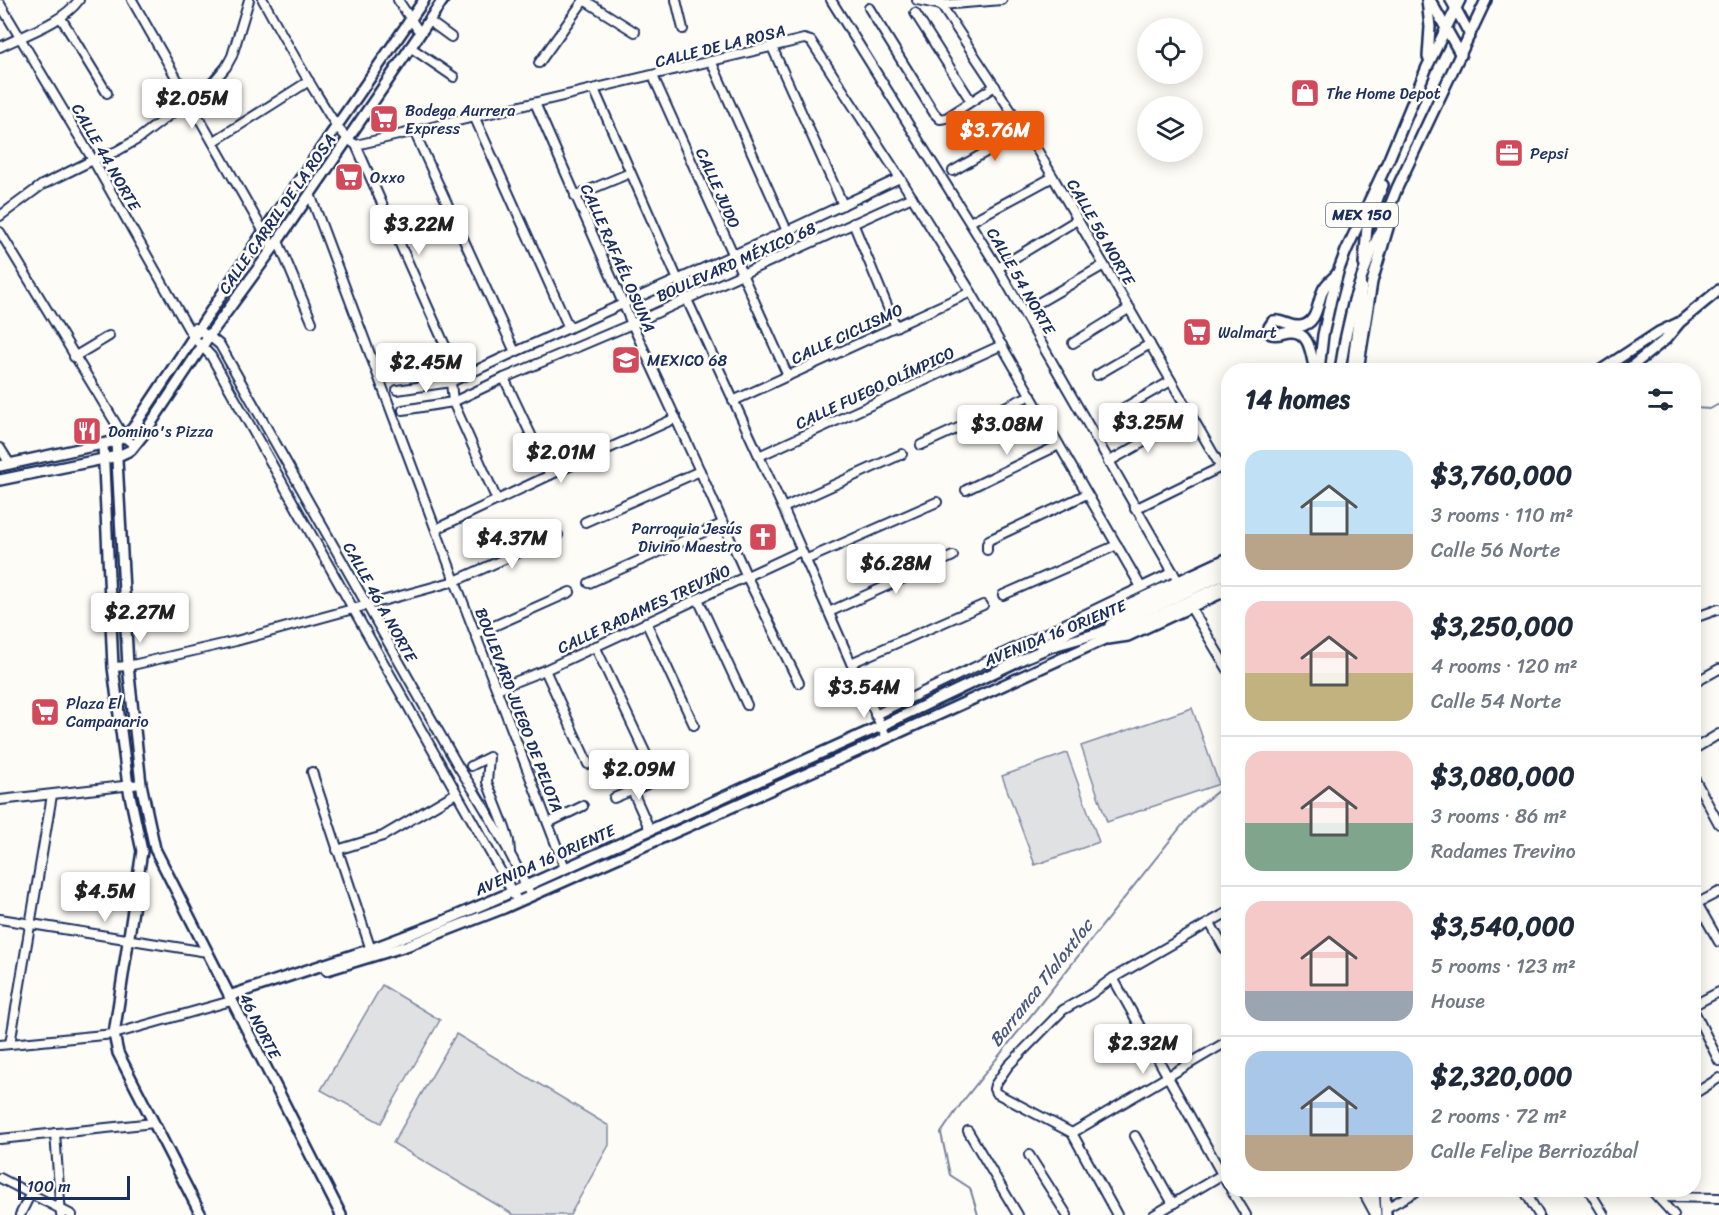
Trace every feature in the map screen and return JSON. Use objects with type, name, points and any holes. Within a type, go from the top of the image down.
[{"type":"main road","name":"CALLE CARRIL DE LA ROSA","points":[[120,439],[133,428],[264,231],[424,0]]},
{"type":"main road","name":"CALLE CARRIL DE LA ROSA","points":[[134,446],[310,194],[352,142],[410,47],[443,0]]},
{"type":"main road","points":[[1429,0],[1461,55]]},
{"type":"main road","points":[[1427,67],[1430,40],[1429,0]]},
{"type":"main road","points":[[1451,0],[1470,35]]},
{"type":"main road","name":"MEX 150","points":[[1318,363],[1338,272],[1346,251],[1389,159],[1427,67],[1460,0]]},
{"type":"main road","name":"MEX 150","points":[[1341,363],[1354,300],[1363,274],[1392,202],[1486,0]]},
{"type":"main road","points":[[1353,363],[1367,227],[1389,159]]},
{"type":"main road","points":[[1359,363],[1372,282],[1391,216],[1392,202]]},
{"type":"main road","points":[[1315,363],[1309,344],[1302,337],[1290,331],[1277,335],[1271,334],[1269,327],[1273,321],[1281,320],[1302,326],[1309,322],[1315,315],[1324,289],[1338,272]]},
{"type":"main road","points":[[1613,363],[1662,335],[1719,290]]},
{"type":"main road","points":[[1634,363],[1662,335]]},
{"type":"main road","points":[[5,465],[120,439]]},
{"type":"main road","name":"46 NORTE","points":[[120,439],[118,456],[128,666],[141,784],[154,849],[339,1214]]},
{"type":"main road","points":[[103,444],[113,668],[128,786],[142,851],[127,940],[114,1034],[115,1043],[201,1215]]},
{"type":"main road","points":[[0,480],[118,456],[134,446]]},
{"type":"main road","points":[[1207,575],[1221,564]]},
{"type":"main road","points":[[1029,656],[1053,639],[1175,577],[1207,575],[1221,569]]},
{"type":"main road","name":"AVENIDA 16 ORIENTE","points":[[372,953],[881,726],[1029,656],[1050,647],[1101,637],[1207,575],[1221,574]]},
{"type":"main road","name":"AVENIDA 16 ORIENTE","points":[[230,999],[436,934],[518,902],[887,738],[1101,637],[1221,586]]},
{"type":"main road","points":[[1101,637],[1117,639],[1128,636],[1221,593]]},
{"type":"main road","points":[[142,851],[154,849]]},
{"type":"main road","points":[[1375,1197],[1376,1215]]},
{"type":"street","points":[[0,47],[61,18],[80,0]]},
{"type":"street","points":[[132,0],[264,231],[276,244],[312,322]]},
{"type":"street","points":[[0,216],[42,184],[117,151],[138,139],[214,81],[232,56],[249,0]]},
{"type":"street","points":[[263,0],[309,81],[338,127],[352,142],[455,379],[453,402],[497,500]]},
{"type":"street","points":[[398,0],[420,33]]},
{"type":"street","points":[[539,63],[584,0],[635,32]]},
{"type":"street","points":[[676,0],[683,29]]},
{"type":"street","name":"CALLE 54 NORTE","points":[[831,0],[998,267],[1175,577]]},
{"type":"street","points":[[916,0],[941,3],[1002,0]]},
{"type":"street","name":"CALLE 56 NORTE","points":[[941,3],[1053,177],[1221,467]]},
{"type":"street","name":"CALLE 44 NORTE","points":[[0,4],[93,160],[187,325],[196,333]]},
{"type":"street","points":[[869,8],[934,113],[940,119],[995,86]]},
{"type":"street","points":[[915,13],[970,101]]},
{"type":"street","points":[[61,18],[107,93]]},
{"type":"street","points":[[429,21],[451,37]]},
{"type":"street","name":"CALLE DE LA ROSA","points":[[352,142],[414,131],[804,39],[811,41],[912,196],[971,292],[1141,587]]},
{"type":"street","points":[[410,47],[454,77]]},
{"type":"street","points":[[772,47],[843,206]]},
{"type":"street","points":[[711,61],[787,231]]},
{"type":"street","name":"CALLE JUDO","points":[[653,76],[788,376]]},
{"type":"street","points":[[213,142],[309,81]]},
{"type":"street","points":[[594,89],[678,280],[887,738]]},
{"type":"street","name":"CALLE RAFAÉL OSUNA","points":[[535,103],[747,577],[799,683]]},
{"type":"street","points":[[474,116],[569,328]]},
{"type":"street","points":[[953,171],[1024,130]]},
{"type":"street","points":[[414,131],[515,352]]},
{"type":"street","points":[[575,196],[630,173]]},
{"type":"street","points":[[970,222],[1053,177]]},
{"type":"street","name":"BOULEVARD MÉXICO 68","points":[[397,390],[455,379],[843,206],[900,178]]},
{"type":"street","name":"BOULEVARD JUEGO DE PELOTA","points":[[310,194],[565,868]]},
{"type":"street","name":"BOULEVARD MÉXICO 68","points":[[403,410],[453,402],[632,324],[912,196]]},
{"type":"street","points":[[998,267],[1077,220]]},
{"type":"street","points":[[854,223],[896,327]]},
{"type":"street","points":[[0,232],[120,439],[134,446]]},
{"type":"street","points":[[1040,302],[1104,265]]},
{"type":"street","name":"CALLE CICLISMO","points":[[733,401],[971,292]]},
{"type":"street","points":[[1073,343],[1130,308]]},
{"type":"street","name":"CALLE 46 A NORTE","points":[[196,333],[209,336],[220,345],[366,606],[511,856],[531,896]]},
{"type":"street","name":"CALLE 46 A NORTE","points":[[196,333],[518,902]]},
{"type":"street","points":[[74,357],[109,336]]},
{"type":"street","points":[[1097,375],[1150,344]]},
{"type":"street","name":"CALLE FUEGO OLÍMPICO","points":[[759,456],[1002,345]]},
{"type":"street","points":[[504,378],[550,475]]},
{"type":"street","points":[[1108,417],[1171,381]]},
{"type":"street","points":[[921,445],[1031,395]]},
{"type":"street","points":[[436,529],[676,418]]},
{"type":"street","points":[[1108,462],[1176,424]]},
{"type":"street","points":[[254,433],[266,427]]},
{"type":"street","points":[[966,490],[1059,445]]},
{"type":"street","points":[[0,448],[5,465]]},
{"type":"street","points":[[783,508],[902,454]]},
{"type":"street","points":[[1135,509],[1221,467]]},
{"type":"street","points":[[585,522],[700,471]]},
{"type":"street","points":[[987,550],[989,540],[1087,494]]},
{"type":"street","points":[[806,560],[937,502]]},
{"type":"street","points":[[590,583],[724,523]]},
{"type":"street","points":[[310,532],[322,526]]},
{"type":"street","points":[[113,668],[236,641],[456,581],[558,535]]},
{"type":"street","points":[[1003,595],[1117,544]]},
{"type":"street","name":"CALLE RADAMES TREVIÑO","points":[[497,689],[545,670],[801,551]]},
{"type":"street","points":[[829,612],[953,556]]},
{"type":"street","points":[[875,715],[1141,587],[1175,577]]},
{"type":"street","points":[[476,634],[570,592]]},
{"type":"street","points":[[698,599],[747,705]]},
{"type":"street","points":[[851,663],[983,605]]},
{"type":"street","points":[[1191,608],[1221,658]]},
{"type":"street","points":[[1701,615],[1719,609]]},
{"type":"street","points":[[646,622],[694,725]]},
{"type":"street","points":[[594,646],[646,754]]},
{"type":"street","points":[[1701,679],[1719,669]]},
{"type":"street","points":[[545,670],[588,764]]},
{"type":"street","points":[[1701,745],[1719,734]]},
{"type":"street","points":[[471,766],[489,757],[487,782],[509,841],[511,856]]},
{"type":"street","points":[[312,772],[372,953]]},
{"type":"street","points":[[614,798],[655,781]]},
{"type":"street","points":[[472,788],[487,782]]},
{"type":"street","points":[[0,800],[141,784]]},
{"type":"street","points":[[632,790],[650,830]]},
{"type":"street","points":[[1701,791],[1719,824]]},
{"type":"street","points":[[337,849],[383,836],[456,793]]},
{"type":"street","points":[[10,1044],[52,795]]},
{"type":"street","points":[[548,823],[583,807]]},
{"type":"street","points":[[1701,900],[1719,892]]},
{"type":"street","points":[[1701,912],[1719,942]]},
{"type":"street","points":[[1117,1215],[1072,1133],[996,1093],[995,1085],[1008,1066],[1063,1010],[1113,978],[1221,916]]},
{"type":"street","points":[[0,919],[207,952]]},
{"type":"street","points":[[1210,923],[1221,943]]},
{"type":"street","points":[[1113,978],[1221,1165]]},
{"type":"street","points":[[1701,1001],[1719,992]]},
{"type":"street","points":[[0,1045],[114,1034],[230,999]]},
{"type":"street","points":[[1701,1025],[1719,1061]]},
{"type":"street","points":[[1072,1133],[1221,1045]]},
{"type":"street","points":[[1701,1090],[1719,1078]]},
{"type":"street","points":[[0,1139],[154,1123]]},
{"type":"street","points":[[968,1131],[1018,1215]]},
{"type":"street","points":[[55,1133],[60,1212]]},
{"type":"street","points":[[1135,1136],[1170,1209]]},
{"type":"street","points":[[1029,1155],[1067,1215]]},
{"type":"street","points":[[1154,1215],[1170,1209],[1221,1176]]},
{"type":"street","points":[[0,1178],[60,1212],[72,1215]]},
{"type":"street","points":[[20,1215],[31,1194]]},
{"type":"street","points":[[1235,1197],[1245,1215]]},
{"type":"street","points":[[1366,1197],[1376,1215]]},
{"type":"street","points":[[1386,1212],[1408,1197]]},
{"type":"street","points":[[1528,1197],[1539,1215]]},
{"type":"street","points":[[1593,1197],[1604,1215]]},
{"type":"street","points":[[1658,1197],[1719,1198]]},
{"type":"street","points":[[1658,1197],[1674,1215]]},
{"type":"shaded area","points":[[1192,708],[1219,784],[1107,822],[1081,746]]},
{"type":"shaded area","points":[[1067,753],[1099,842],[1035,865],[1002,776]]},
{"type":"shaded area","points":[[382,985],[440,1020],[381,1123],[321,1090]]},
{"type":"shaded area","points":[[456,1034],[609,1126],[609,1145],[570,1215],[514,1215],[393,1143]]},
{"type":"waterway","name":"Barranca Tlaloxtloc","points":[[1701,408],[1710,409],[1719,404]]},
{"type":"waterway","name":"Barranca Tlaloxtloc","points":[[978,1215],[970,1188],[950,1175],[941,1133],[963,1101],[1195,809],[1221,789]]},
{"type":"place","name":"The Home Depot","points":[[1305,93]]},
{"type":"place","name":"Bodega Aurrera Express","points":[[384,119]]},
{"type":"place","name":"Pepsi","points":[[1509,153]]},
{"type":"place","name":"Oxxo","points":[[349,177]]},
{"type":"place","name":"Walmart","points":[[1197,332]]},
{"type":"place","name":"MEXICO 68","points":[[626,360]]},
{"type":"place","name":"Domino's Pizza","points":[[87,431]]},
{"type":"place","name":"Parroquia Jesús Divino Maestro","points":[[763,537]]},
{"type":"place","name":"Plaza El Campanario","points":[[45,712]]}]
